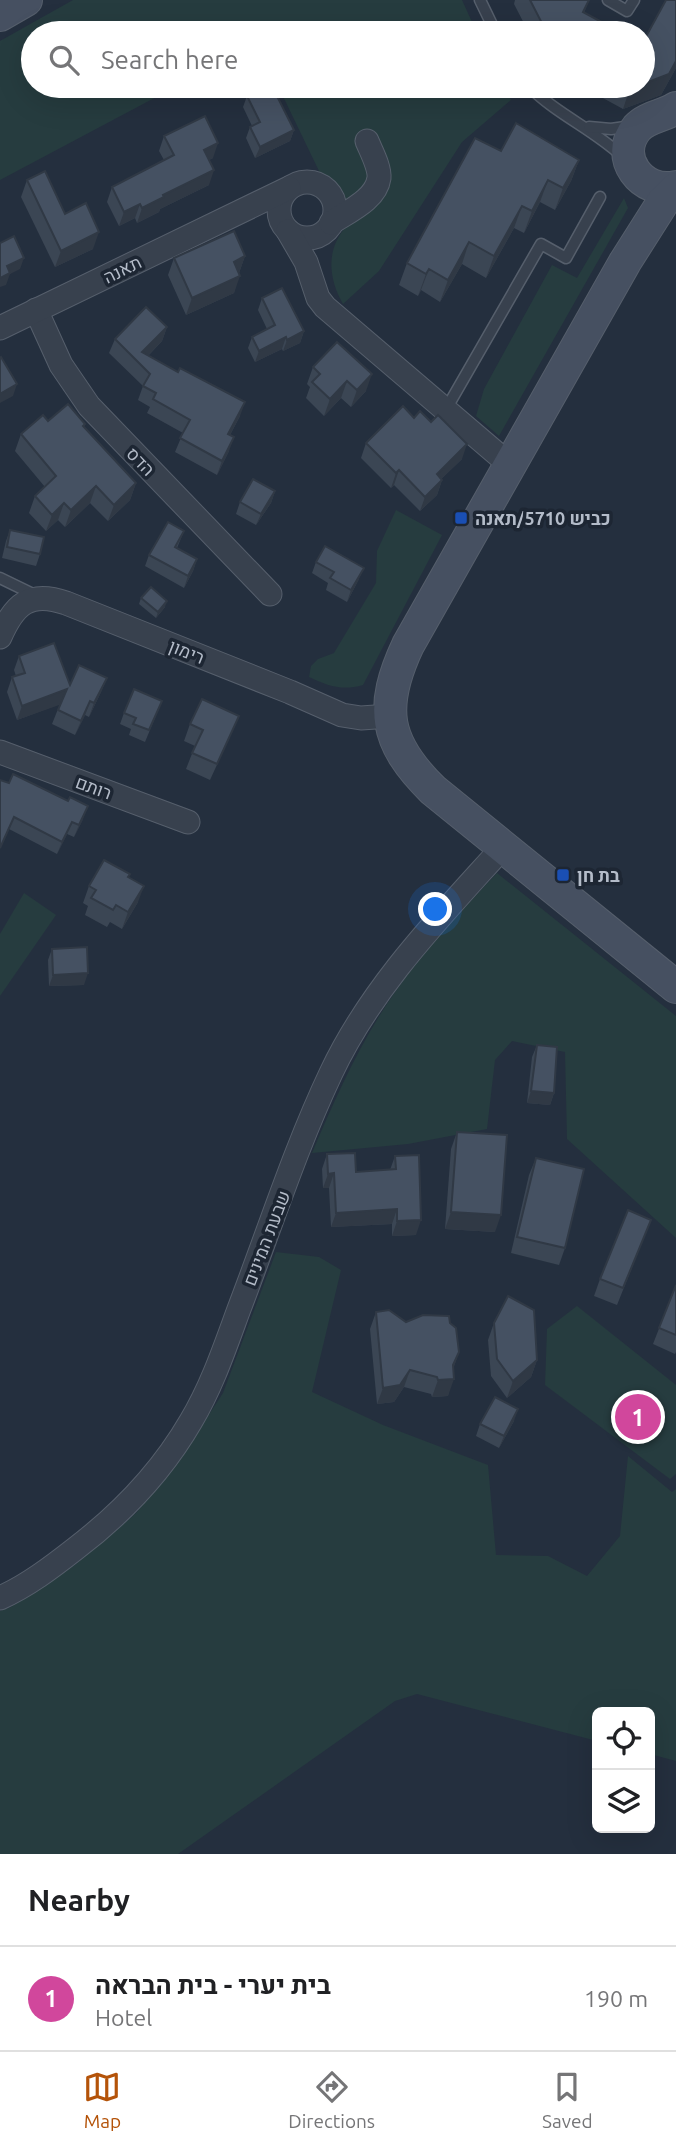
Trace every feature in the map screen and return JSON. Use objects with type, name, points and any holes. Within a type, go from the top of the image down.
[{"type":"main road","points":[[0,15],[26,0]]},
{"type":"main road","points":[[625,262],[638,219],[636,173],[629,155],[630,141],[637,128],[666,115]]},
{"type":"main road","points":[[636,173],[654,187],[676,188]]},
{"type":"main road","points":[[676,188],[663,202],[625,262],[408,645],[393,685],[390,716],[395,740],[416,774],[676,988]]},
{"type":"street","points":[[244,209],[263,211],[298,236],[320,234],[370,197],[376,186],[378,168],[367,141]]},
{"type":"street","points":[[313,283],[315,256],[335,207],[325,188],[304,182],[289,188],[282,196],[279,206],[285,227],[306,262],[313,283],[318,298],[325,307],[510,466]]},
{"type":"street","name":"תאנה","points":[[0,328],[289,188]]},
{"type":"street","name":"הדס","points":[[36,310],[61,365],[89,406],[270,594]]},
{"type":"street","points":[[0,637],[16,609],[40,597]]},
{"type":"street","name":"רימון","points":[[40,597],[66,603],[342,715],[361,718],[390,716]]},
{"type":"street","name":"רותם","points":[[0,752],[188,822]]},
{"type":"street","name":"שבעת המינים","points":[[0,1598],[57,1563],[104,1526],[152,1477],[180,1440],[215,1373],[315,1110],[351,1036],[372,1002],[414,948],[503,847]]},
{"type":"lane","points":[[480,0],[490,21]]},
{"type":"lane","points":[[608,0],[627,11],[634,0]]},
{"type":"lane","points":[[543,98],[614,148],[636,173]]},
{"type":"lane","points":[[583,125],[604,129],[619,128],[666,115]]},
{"type":"lane","points":[[444,411],[541,244],[566,258],[600,197]]},
{"type":"lane","points":[[0,579],[40,597]]},
{"type":"green space","points":[[73,0],[462,0],[472,21],[36,21]]},
{"type":"green space","points":[[21,29],[21,98],[154,98],[0,180],[0,41]]},
{"type":"green space","points":[[284,98],[510,98],[511,100],[462,142],[379,271],[343,304],[338,295],[331,265],[335,245],[346,227]]},
{"type":"green space","points":[[624,198],[628,208],[499,436],[476,416],[484,389],[552,265],[577,278]]},
{"type":"green space","points":[[396,510],[442,535],[363,685],[335,687],[309,677],[311,666],[318,659],[334,653],[376,583],[377,551]]},
{"type":"green space","points":[[497,873],[676,1016],[676,1238],[567,1139],[565,1052],[512,1041],[495,1060],[487,1129],[408,1144],[312,1153],[358,1052],[393,995],[430,947]]},
{"type":"green space","points":[[24,893],[56,915],[0,996],[0,934]]},
{"type":"green space","points":[[276,1252],[319,1257],[341,1270],[312,1392],[383,1425],[488,1465],[496,1555],[548,1556],[587,1576],[620,1536],[628,1456],[672,1492],[676,1489],[676,1761],[655,1755],[655,1707],[592,1707],[592,1740],[417,1694],[395,1701],[178,1854],[0,1854],[0,1611],[11,1607],[76,1564],[136,1513],[183,1454],[223,1393]]},
{"type":"green space","points":[[577,1306],[676,1385],[676,1474],[670,1479],[545,1385],[547,1329]]},
{"type":"building","points":[[530,0],[589,0],[583,12],[600,21],[541,21]]},
{"type":"building","points":[[666,0],[676,0],[676,61],[669,74],[655,79],[655,21]]},
{"type":"building","points":[[248,98],[278,98],[294,130],[260,147],[250,127],[260,122]]},
{"type":"building","points":[[205,116],[218,143],[204,150],[214,170],[142,208],[140,204],[124,212],[112,187],[174,155],[164,136]]},
{"type":"building","points":[[516,123],[579,160],[563,188],[548,180],[532,211],[522,206],[494,256],[469,242],[448,280],[429,269],[426,274],[407,263],[475,138],[501,151]]},
{"type":"building","points":[[45,171],[65,214],[86,203],[99,232],[61,251],[27,180]]},
{"type":"building","points":[[234,231],[245,256],[234,262],[240,276],[192,298],[174,258]]},
{"type":"building","points":[[14,236],[24,258],[7,266],[10,273],[0,278],[0,243]]},
{"type":"building","points":[[282,288],[304,331],[259,351],[252,337],[275,325],[262,298]]},
{"type":"building","points":[[146,307],[167,327],[142,352],[178,372],[180,368],[245,402],[228,434],[234,437],[222,461],[180,438],[190,420],[153,399],[156,393],[143,386],[150,374],[115,339]]},
{"type":"building","points":[[337,342],[372,374],[357,390],[347,381],[330,399],[312,382],[320,374],[313,367]]},
{"type":"building","points":[[0,358],[17,384],[0,394]]},
{"type":"building","points":[[68,404],[85,424],[83,426],[136,483],[114,505],[96,486],[71,510],[64,503],[52,515],[35,496],[56,476],[21,434],[43,415],[48,421]]},
{"type":"building","points":[[403,406],[414,418],[420,411],[431,422],[438,415],[467,444],[437,474],[442,480],[425,497],[399,470],[396,473],[366,443]]},
{"type":"building","points":[[253,479],[275,491],[261,514],[240,502]]},
{"type":"building","points":[[168,522],[184,531],[175,547],[197,559],[188,576],[149,555]]},
{"type":"building","points":[[10,530],[44,537],[40,554],[7,547]]},
{"type":"building","points":[[325,546],[364,568],[351,590],[330,578],[334,572],[316,562]]},
{"type":"building","points":[[151,587],[167,601],[158,612],[141,598]]},
{"type":"building","points":[[54,643],[70,685],[79,665],[107,678],[94,703],[90,701],[81,721],[58,710],[67,689],[22,706],[12,677],[25,673],[19,656]]},
{"type":"building","points":[[134,689],[162,701],[149,730],[133,724],[136,718],[124,713]]},
{"type":"building","points":[[202,699],[239,716],[217,764],[192,753],[203,730],[190,724]]},
{"type":"building","points":[[13,774],[68,801],[70,797],[88,806],[79,825],[72,822],[62,842],[14,817],[0,848],[0,780],[9,783]]},
{"type":"building","points":[[104,860],[130,874],[128,877],[144,886],[128,912],[116,905],[113,910],[91,898],[96,890],[89,886]]},
{"type":"building","points":[[87,947],[88,973],[53,975],[52,949]]},
{"type":"building","points":[[537,1045],[557,1047],[554,1093],[531,1091]]},
{"type":"building","points":[[457,1132],[507,1135],[501,1215],[451,1212]]},
{"type":"building","points":[[355,1153],[356,1172],[396,1169],[395,1156],[419,1155],[421,1220],[397,1221],[397,1209],[336,1213],[334,1173],[328,1174],[327,1154]]},
{"type":"building","points":[[536,1158],[584,1169],[565,1248],[517,1237]]},
{"type":"building","points":[[628,1210],[651,1220],[623,1288],[600,1279]]},
{"type":"building","points":[[676,1285],[676,1335],[659,1328]]},
{"type":"building","points":[[508,1296],[534,1310],[537,1360],[513,1381],[497,1359],[494,1323]]},
{"type":"building","points":[[389,1310],[406,1322],[423,1315],[449,1316],[450,1323],[456,1328],[459,1352],[453,1365],[454,1379],[438,1380],[437,1377],[410,1370],[400,1385],[383,1388],[376,1312]]},
{"type":"building","points":[[495,1397],[518,1409],[504,1436],[480,1424]]},
{"type":"place","name":"כביש 5710/תאנה","points":[[461,518]]},
{"type":"place","name":"בת חן","points":[[563,875]]},
{"type":"place","name":"בית יערי - בית הבראה","points":[[638,1417]]}]
